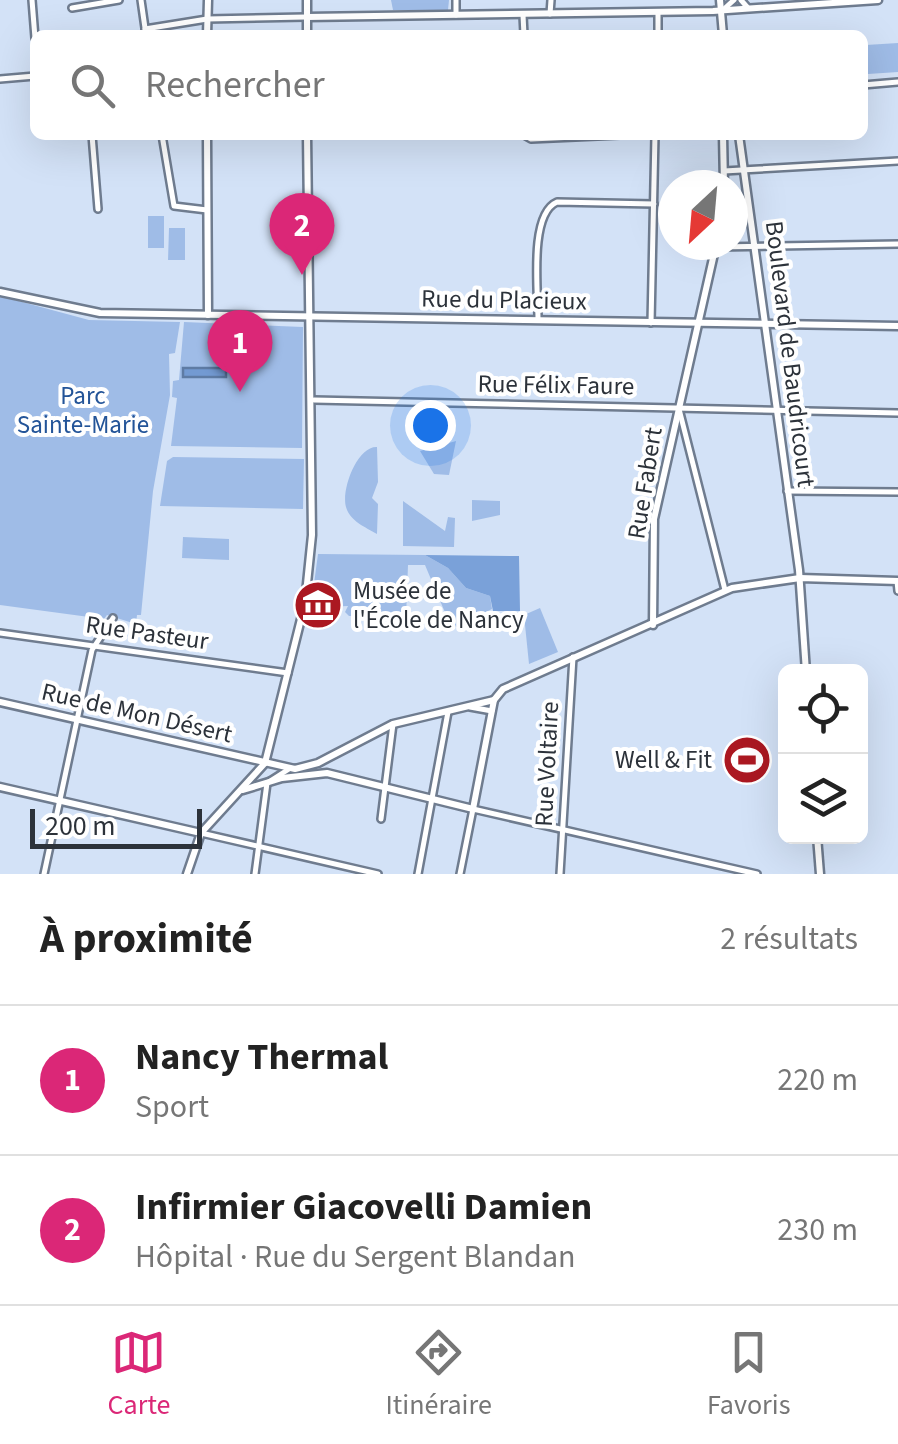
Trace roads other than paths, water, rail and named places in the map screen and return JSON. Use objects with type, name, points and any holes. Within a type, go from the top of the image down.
[{"type":"street","points":[[32,0],[34,30]]},
{"type":"street","points":[[72,8],[119,0]]},
{"type":"street","points":[[141,0],[146,30]]},
{"type":"street","points":[[207,30],[208,0]]},
{"type":"street","points":[[307,0],[307,30]]},
{"type":"street","points":[[456,0],[456,16]]},
{"type":"street","points":[[550,14],[551,0]]},
{"type":"street","points":[[720,0],[722,30]]},
{"type":"street","points":[[721,10],[737,0],[748,8]]},
{"type":"street","points":[[155,30],[207,19],[658,12],[874,0]]},
{"type":"street","points":[[658,12],[658,30]]},
{"type":"street","points":[[523,14],[524,30]]},
{"type":"street","points":[[0,79],[30,76]]},
{"type":"street","points":[[868,84],[898,82]]},
{"type":"street","points":[[92,140],[98,208]]},
{"type":"street","points":[[163,140],[174,206],[208,210]]},
{"type":"street","points":[[207,140],[208,315]]},
{"type":"street","points":[[187,874],[200,833],[265,763],[310,570],[314,400],[308,316],[306,140]]},
{"type":"street","points":[[651,322],[655,140]]},
{"type":"street","points":[[723,140],[724,170]]},
{"type":"street","name":"Boulevard de Baudricourt","points":[[740,140],[800,578],[805,664]]},
{"type":"street","points":[[734,170],[898,161]]},
{"type":"street","points":[[538,320],[540,225],[545,210],[558,202],[654,204]]},
{"type":"street","points":[[748,247],[898,244]]},
{"type":"street","name":"Rue Fabert","points":[[653,626],[654,519],[713,260]]},
{"type":"street","name":"Rue du Placieux","points":[[0,292],[92,313],[898,326]]},
{"type":"street","name":"Rue Félix Faure","points":[[314,400],[898,413]]},
{"type":"street","points":[[678,408],[725,590]]},
{"type":"street","points":[[673,431],[687,440]]},
{"type":"street","points":[[787,491],[898,492]]},
{"type":"street","points":[[460,874],[498,692],[653,626],[725,590],[800,578],[898,581],[898,592]]},
{"type":"street","points":[[44,874],[95,646],[112,618]]},
{"type":"street","name":"Rue Pasteur","points":[[0,633],[288,673]]},
{"type":"street","name":"Rue Voltaire","points":[[560,874],[573,657]]},
{"type":"street","points":[[327,774],[326,758],[393,724],[494,700]]},
{"type":"street","name":"Rue de Mon Désert","points":[[0,702],[290,768],[306,768],[326,758]]},
{"type":"street","points":[[464,706],[492,711]]},
{"type":"street","points":[[418,874],[449,709]]},
{"type":"street","points":[[381,819],[393,724]]},
{"type":"street","points":[[249,759],[250,783]]},
{"type":"street","points":[[255,874],[268,783],[290,768]]},
{"type":"street","points":[[243,790],[327,774],[757,874]]},
{"type":"street","points":[[0,787],[373,873]]},
{"type":"street","points":[[818,844],[820,874]]},
{"type":"place","name":"Infirmier Giacovelli Damien","points":[[302,275]]},
{"type":"place","name":"Nancy Thermal","points":[[240,392]]},
{"type":"place","name":"Musée de l'École de Nancy","points":[[318,605]]},
{"type":"place","name":"Well & Fit","points":[[747,760]]},
{"type":"park label","name":"Parc Sainte-Marie","points":[[83,410]]}]
